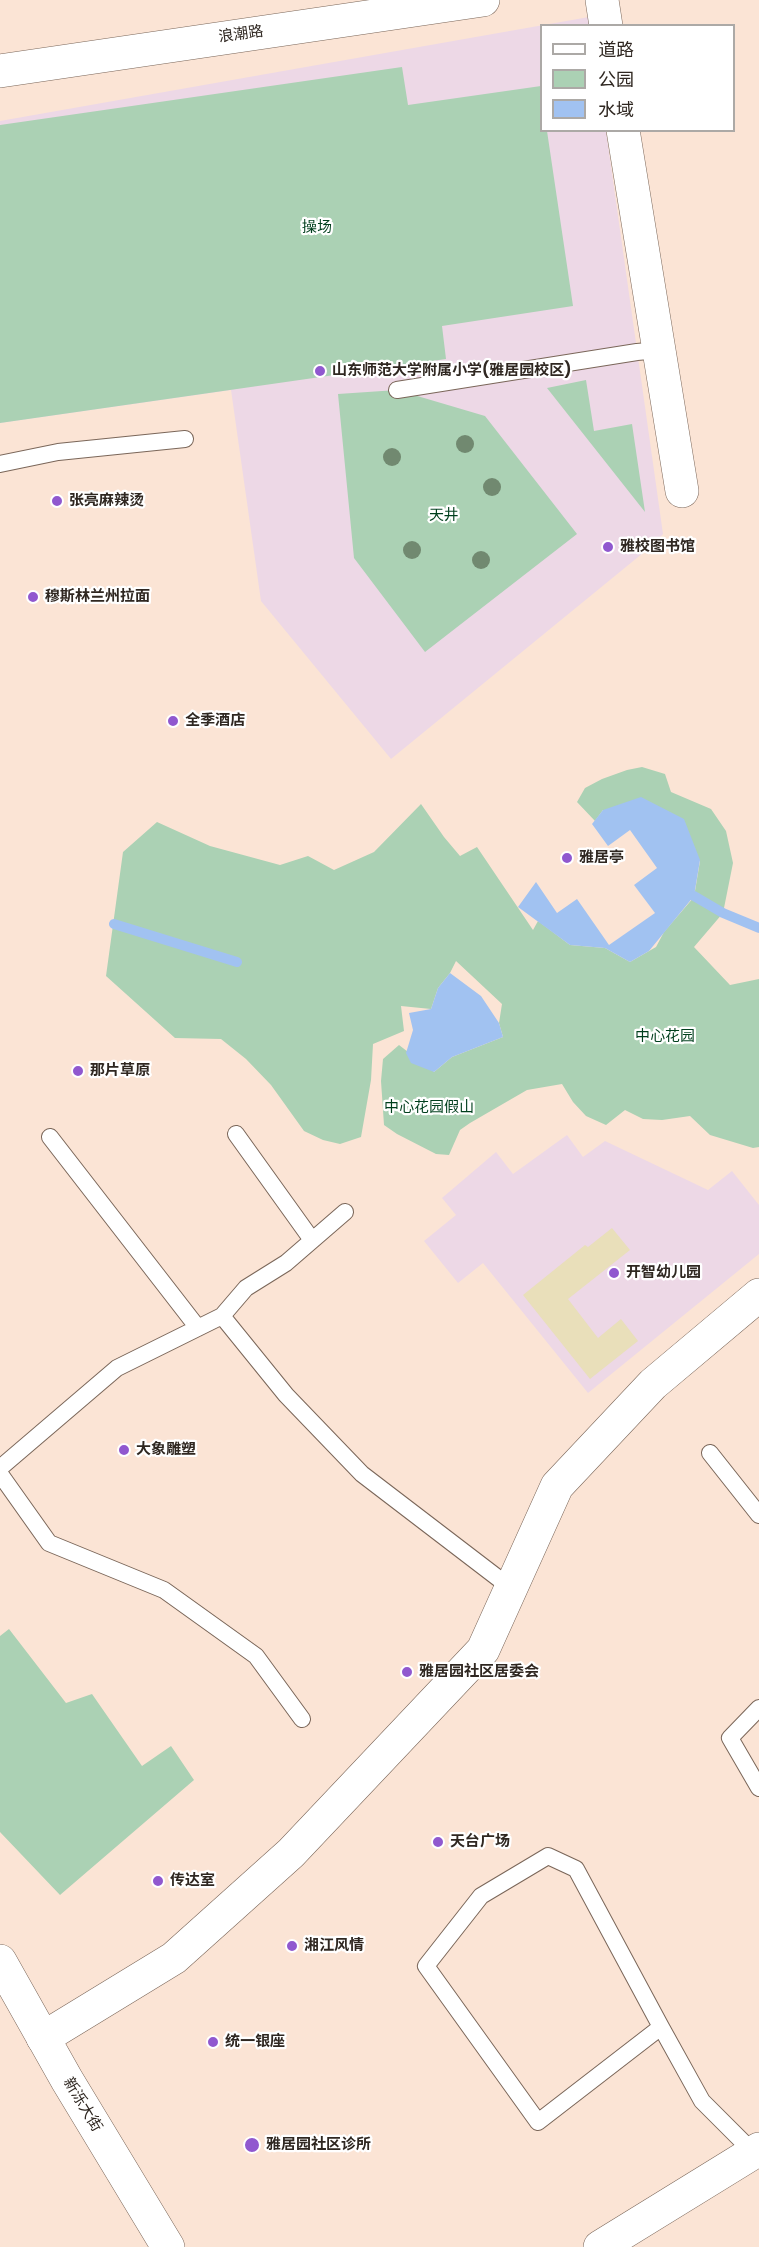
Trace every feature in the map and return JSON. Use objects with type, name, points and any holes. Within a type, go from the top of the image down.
[{"type":"street","name":"浪潮路","points":[[0,71],[390,7],[483,0]]},
{"type":"street","points":[[602,0],[606,24]]},
{"type":"street","points":[[623,132],[682,491]]},
{"type":"street","points":[[43,2038],[174,1958],[291,1853],[483,1650],[557,1486],[653,1384],[759,1295]]},
{"type":"street","name":"新泺大街","points":[[0,1961],[43,2038],[168,2247]]},
{"type":"street","points":[[600,2247],[756,2150]]},
{"type":"lane","points":[[397,390],[659,350]]},
{"type":"lane","points":[[0,464],[58,452],[185,439]]},
{"type":"lane","points":[[236,1134],[312,1240]]},
{"type":"lane","points":[[50,1137],[198,1328]]},
{"type":"lane","points":[[0,1468],[117,1368],[222,1316],[246,1288],[286,1263],[345,1212]]},
{"type":"lane","points":[[222,1316],[286,1395],[362,1474],[510,1588]]},
{"type":"lane","points":[[710,1453],[759,1515]]},
{"type":"lane","points":[[0,1474],[49,1543],[164,1590],[255,1656],[302,1719]]},
{"type":"lane","points":[[759,1708],[730,1738],[759,1788]]},
{"type":"lane","points":[[661,2027],[538,2122],[426,1966],[481,1896],[548,1856],[576,1869],[702,2101],[756,2150]]},
{"type":"shaded area","name":"山东师范大学附属小学(雅居园校区)","points":[[589,17],[591,24],[549,24]]},
{"type":"shaded area","name":"山东师范大学附属小学(雅居园校区)","points":[[540,26],[540,132],[606,132],[663,534],[654,544],[391,759],[261,601],[231,390],[0,423],[0,121]]},
{"type":"shaded area","name":"开智幼儿园","points":[[567,1135],[583,1157],[605,1141],[708,1190],[732,1171],[759,1205],[759,1254],[588,1393],[483,1263],[458,1283],[424,1241],[456,1215],[442,1198],[496,1152],[513,1174]]},
{"type":"green space","name":"操场","points":[[402,67],[408,105],[540,86],[540,132],[547,132],[573,306],[442,326],[446,359],[0,423],[0,125]]},
{"type":"green space","points":[[586,380],[594,431],[632,424],[645,512],[547,388]]},
{"type":"green space","name":"天井","points":[[397,390],[485,416],[577,534],[425,652],[354,558],[338,394]]},
{"type":"green space","points":[[642,767],[665,774],[671,792],[711,809],[726,831],[733,863],[723,913],[694,947],[730,985],[759,979],[759,1147],[753,1148],[710,1135],[690,1116],[662,1120],[643,1119],[625,1110],[606,1125],[586,1116],[573,1102],[562,1084],[527,1090],[470,1123],[460,1130],[449,1155],[436,1154],[397,1134],[384,1125],[381,1081],[383,1059],[399,1045],[434,1072],[452,1057],[503,1037],[499,1023],[502,1004],[456,961],[438,988],[431,1009],[401,1006],[404,1031],[373,1044],[371,1080],[361,1137],[340,1144],[323,1140],[304,1131],[271,1085],[246,1059],[221,1039],[175,1038],[106,976],[123,852],[157,822],[210,846],[280,865],[308,856],[334,870],[374,852],[421,804],[460,856],[477,847],[533,930],[538,921],[570,945],[605,948],[630,962],[656,947],[664,932],[694,897],[700,861],[603,810],[595,821],[577,802],[585,788],[602,779]]},
{"type":"green space","points":[[9,1629],[66,1703],[92,1694],[142,1766],[171,1746],[194,1780],[60,1895],[0,1832],[0,1636]]},
{"type":"sand","points":[[612,1228],[630,1250],[568,1299],[598,1338],[621,1319],[638,1341],[590,1379],[523,1295],[585,1245],[588,1247]]},
{"type":"water","points":[[641,797],[684,819],[700,860],[694,896],[649,951],[630,962],[605,948],[570,945],[518,907],[536,882],[557,913],[577,899],[609,945],[655,913],[634,885],[657,868],[630,830],[608,846],[592,824],[603,810]]},
{"type":"water","points":[[450,973],[481,996],[499,1023],[503,1037],[452,1057],[434,1072],[411,1063],[406,1053],[413,1030],[409,1013],[431,1009],[438,988]]},
{"type":"waterway","points":[[694,896],[723,913],[759,928]]},
{"type":"waterway","points":[[114,924],[237,962]]},
{"type":"place","name":"山东师范大学附属小学(雅居园校区)","points":[[320,371]]},
{"type":"place","name":"张亮麻辣烫","points":[[57,501]]},
{"type":"place","name":"雅校图书馆","points":[[608,547]]},
{"type":"place","name":"穆斯林兰州拉面","points":[[33,597]]},
{"type":"place","name":"全季酒店","points":[[173,721]]},
{"type":"place","name":"雅居亭","points":[[567,858]]},
{"type":"place","name":"那片草原","points":[[78,1071]]},
{"type":"place","name":"开智幼儿园","points":[[614,1273]]},
{"type":"place","name":"大象雕塑","points":[[124,1450]]},
{"type":"place","name":"雅居园社区居委会","points":[[407,1672]]},
{"type":"place","name":"天台广场","points":[[438,1842]]},
{"type":"place","name":"传达室","points":[[158,1881]]},
{"type":"place","name":"湘江风情","points":[[292,1946]]},
{"type":"place","name":"统一银座","points":[[213,2042]]},
{"type":"place","name":"雅居园社区诊所","points":[[252,2145]]},
{"type":"park label","name":"中心花园","points":[[665,1037]]},
{"type":"park label","name":"中心花园假山","points":[[429,1108]]}]
